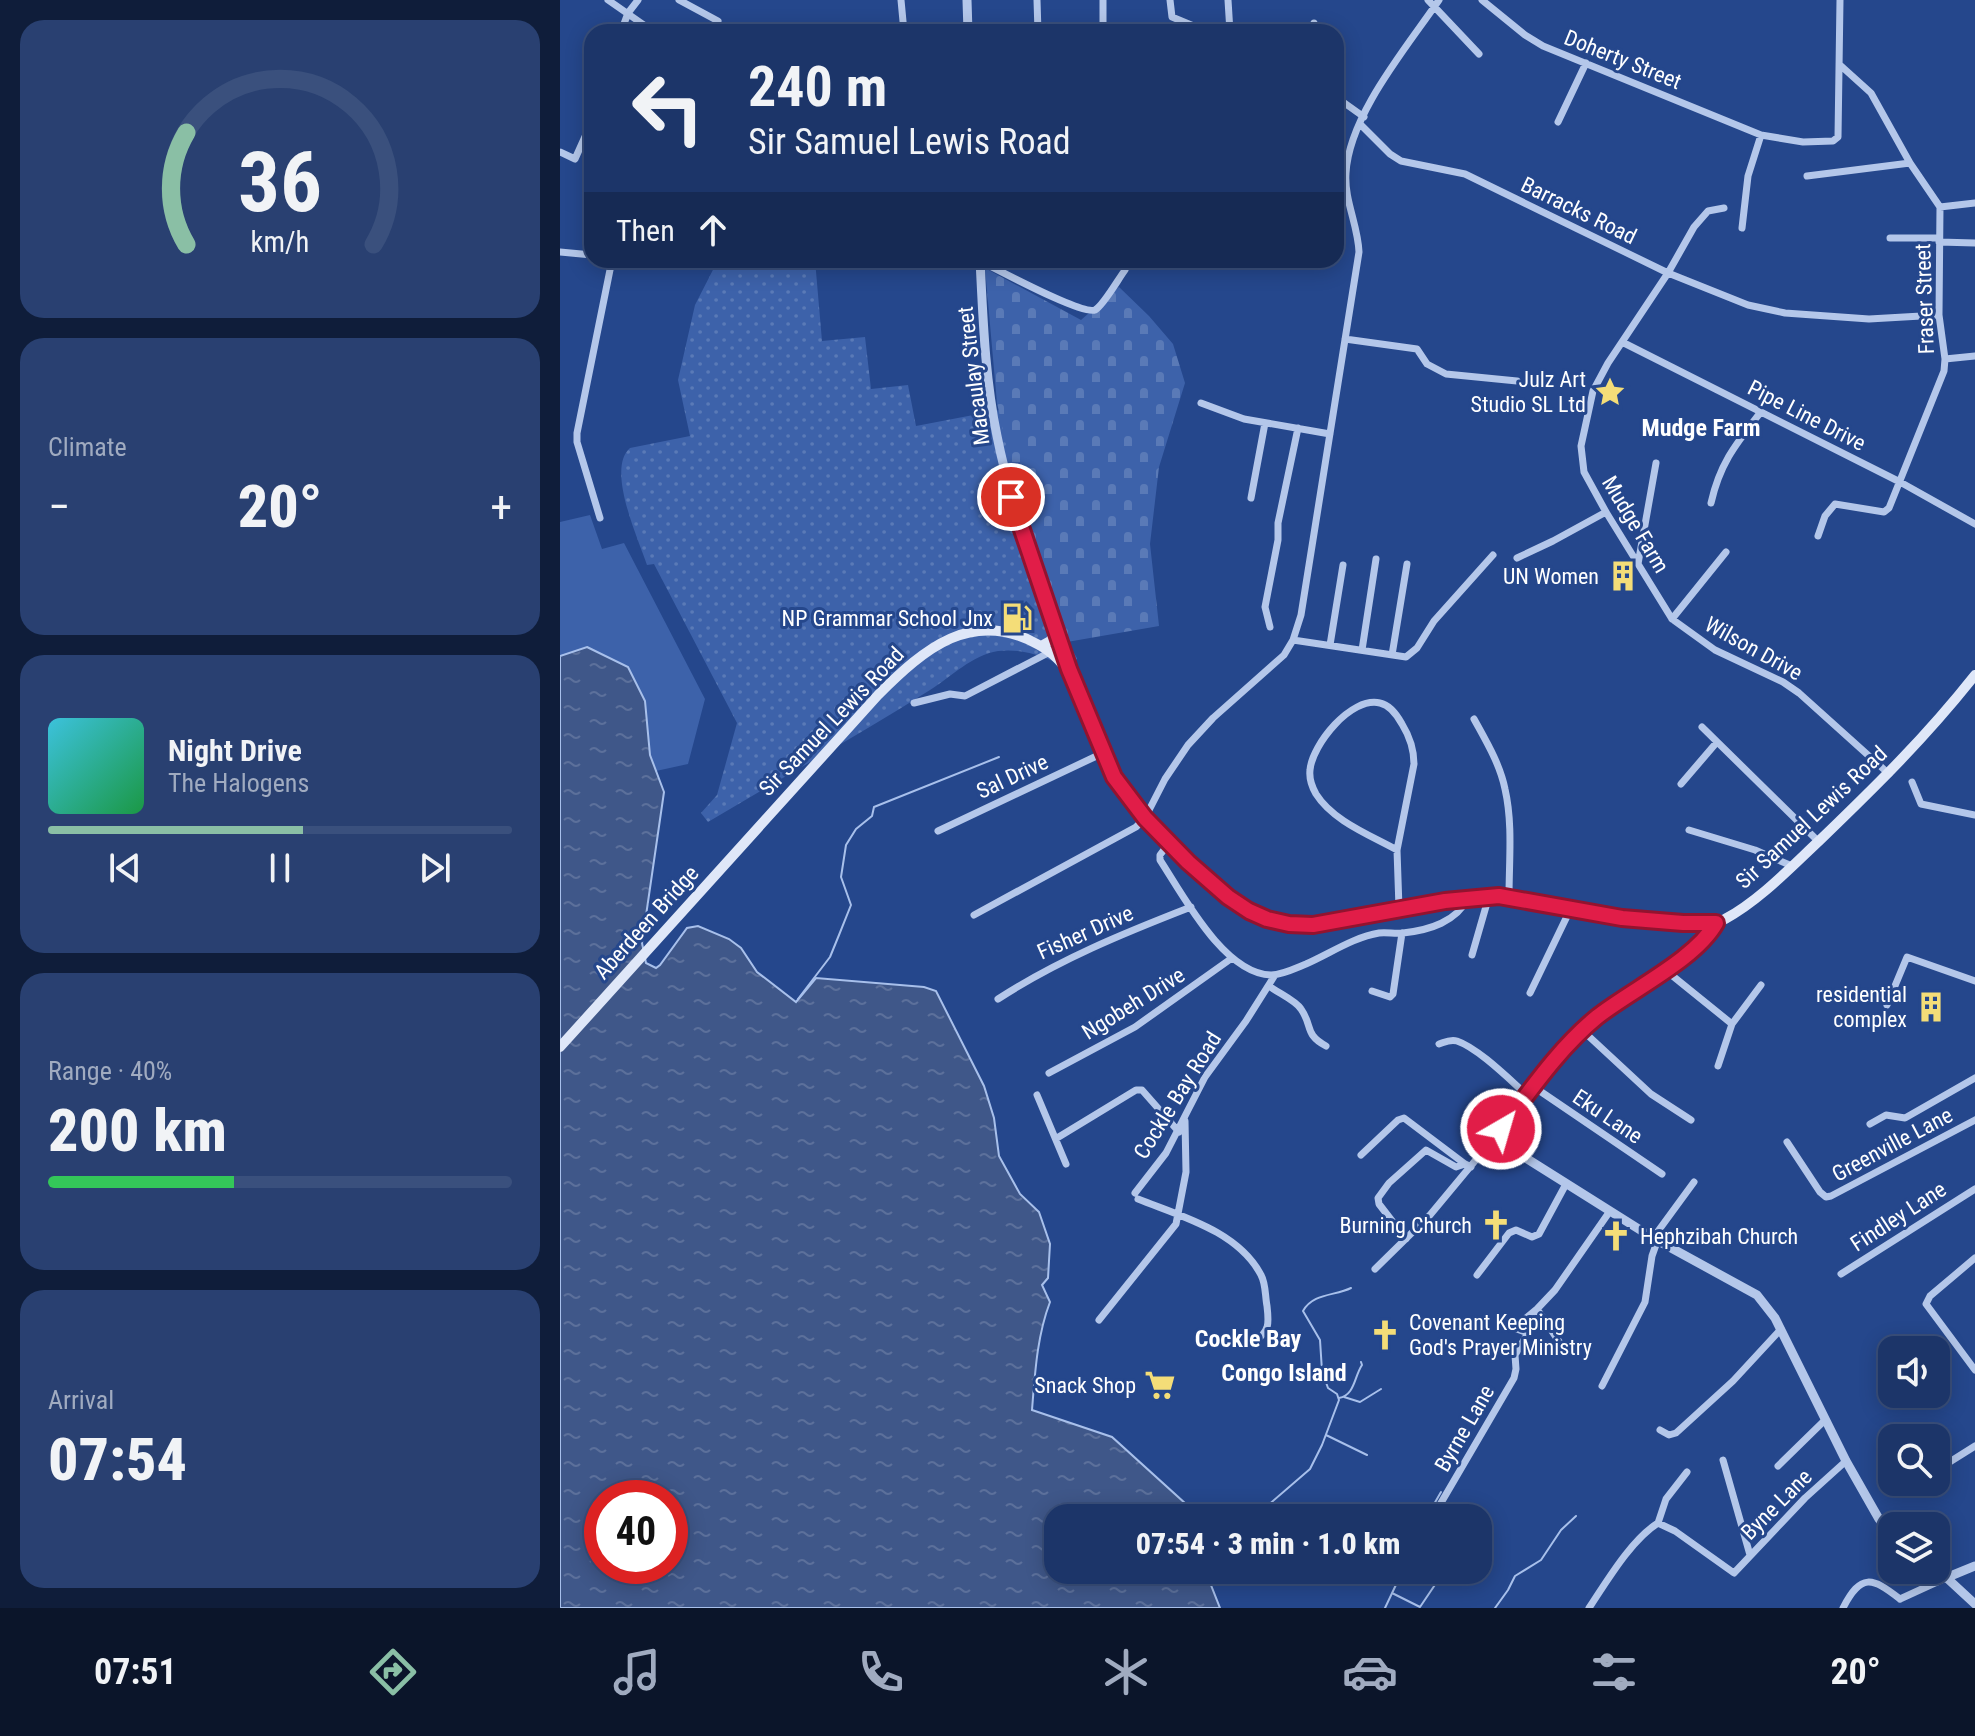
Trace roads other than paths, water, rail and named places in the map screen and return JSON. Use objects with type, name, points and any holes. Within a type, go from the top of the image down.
[{"type":"main road","name":"Sir Samuel Lewis Road","points":[[730,858],[910,664],[948,639],[986,630],[1015,635],[1046,649],[1069,669],[1103,753],[1124,793],[1169,843],[1228,897],[1267,919],[1313,925],[1399,908],[1489,896],[1622,918],[1716,923],[1726,919],[1792,866],[1889,774],[1934,727],[1975,675]]},
{"type":"main road","points":[[1046,649],[1057,633]]},
{"type":"main road","name":"Aberdeen Bridge","points":[[560,1047],[730,858]]},
{"type":"street","points":[[608,0],[643,24]]},
{"type":"street","points":[[624,24],[638,0]]},
{"type":"street","points":[[679,0],[718,21]]},
{"type":"street","points":[[901,0],[903,24]]},
{"type":"street","points":[[967,0],[968,24]]},
{"type":"street","points":[[1037,0],[1038,24]]},
{"type":"street","points":[[1103,0],[1103,24]]},
{"type":"street","points":[[1170,0],[1172,17],[1189,24]]},
{"type":"street","points":[[1228,0],[1230,24]]},
{"type":"street","points":[[1428,0],[1437,3],[1479,54]]},
{"type":"street","name":"Doherty Street","points":[[1482,0],[1525,35],[1586,63],[1761,135],[1803,142],[1836,141],[1839,133],[1840,0]]},
{"type":"street","points":[[974,915],[1136,827],[1145,818],[1165,779],[1188,745],[1213,718],[1274,665],[1293,640],[1301,615],[1359,252],[1358,232],[1346,187],[1347,157],[1362,120],[1401,51],[1437,3]]},
{"type":"street","points":[[1558,122],[1586,63]]},
{"type":"street","points":[[1840,65],[1871,93],[1910,163],[1940,207],[1975,203]]},
{"type":"street","name":"Barracks Road","points":[[1344,104],[1362,120],[1390,154],[1401,161],[1478,179],[1555,220],[1668,273],[1748,305],[1785,313],[1869,319],[1939,315]]},
{"type":"street","points":[[1742,228],[1748,176],[1761,135]]},
{"type":"street","points":[[560,152],[575,159],[584,139]]},
{"type":"street","points":[[1807,176],[1910,163]]},
{"type":"street","name":"Fraser Street","points":[[1818,536],[1825,516],[1835,504],[1884,512],[1889,508],[1940,382],[1945,359],[1939,315],[1940,207]]},
{"type":"street","name":"Mudge Farm","points":[[1672,619],[1584,472],[1581,446],[1593,391],[1622,342],[1694,227],[1708,211],[1724,208]]},
{"type":"street","points":[[1890,238],[1975,243]]},
{"type":"street","points":[[560,252],[584,254]]},
{"type":"street","points":[[600,518],[577,433],[610,268]]},
{"type":"street","name":"Macaulay Street","points":[[980,268],[984,335],[996,434],[1015,509],[1069,669]]},
{"type":"street","points":[[996,268],[1055,298],[1089,310],[1099,307],[1125,270],[1123,268]]},
{"type":"street","points":[[1345,339],[1417,349],[1427,364],[1446,374],[1517,381]]},
{"type":"street","name":"Pipe Line Drive","points":[[1622,342],[1900,482],[1975,524]]},
{"type":"street","points":[[1945,359],[1975,356]]},
{"type":"street","points":[[1201,403],[1244,419],[1330,434]]},
{"type":"street","points":[[1711,503],[1720,468],[1760,413]]},
{"type":"street","points":[[1251,498],[1265,423]]},
{"type":"street","points":[[1270,627],[1265,607],[1278,540],[1278,523],[1298,428]]},
{"type":"street","points":[[1638,564],[1656,463]]},
{"type":"street","points":[[1517,558],[1606,512]]},
{"type":"street","points":[[1672,619],[1726,552]]},
{"type":"street","points":[[1293,640],[1406,657],[1417,648],[1434,621],[1493,555]]},
{"type":"street","points":[[1362,650],[1376,559]]},
{"type":"street","points":[[1392,655],[1407,564]]},
{"type":"street","points":[[1330,645],[1343,565]]},
{"type":"street","name":"Wilson Drive","points":[[1672,619],[1715,650],[1783,682],[1799,693],[1889,774]]},
{"type":"street","points":[[914,703],[950,694],[965,696],[1046,649]]},
{"type":"street","points":[[1397,850],[1326,806],[1311,783],[1309,772],[1312,758],[1333,726],[1350,711],[1371,703],[1380,703],[1396,714],[1414,750],[1397,850],[1399,908]]},
{"type":"street","points":[[1474,719],[1498,765],[1505,787],[1510,836],[1509,897]]},
{"type":"street","points":[[1702,727],[1818,841]]},
{"type":"street","points":[[1681,784],[1717,742]]},
{"type":"street","name":"Sal Drive","points":[[938,831],[1103,753]]},
{"type":"street","points":[[1912,782],[1921,804],[1975,815]]},
{"type":"street","points":[[1689,830],[1755,850],[1792,866]]},
{"type":"street","points":[[1169,843],[1159,857],[1191,907],[1232,958],[1256,971],[1275,975],[1369,935],[1402,933],[1436,926],[1450,920],[1469,897]]},
{"type":"street","points":[[1472,955],[1489,896]]},
{"type":"street","name":"Fisher Drive","points":[[998,999],[1038,973],[1191,907]]},
{"type":"street","points":[[1530,993],[1571,908]]},
{"type":"street","points":[[1375,1269],[1406,1239],[1494,1138],[1582,1030],[1703,941],[1716,923]]},
{"type":"street","points":[[1372,991],[1390,997],[1393,994],[1402,933]]},
{"type":"street","points":[[1887,1005],[1907,957],[1975,981]]},
{"type":"street","name":"Ngobeh Drive","points":[[1049,1073],[1135,1027],[1232,958]]},
{"type":"street","points":[[1664,969],[1732,1024]]},
{"type":"street","name":"Cockle Bay Road","points":[[1179,1214],[1136,1196],[1179,1132],[1205,1077],[1275,975]]},
{"type":"street","points":[[1718,1066],[1732,1024],[1761,985]]},
{"type":"street","points":[[1269,986],[1302,1010],[1314,1039],[1326,1046]]},
{"type":"street","points":[[1582,1030],[1651,1094],[1691,1120]]},
{"type":"street","name":"Eku Lane","points":[[1439,1044],[1450,1040],[1460,1042],[1530,1091],[1662,1174]]},
{"type":"street","points":[[1870,1124],[1886,1115],[1905,1118],[1975,1078]]},
{"type":"street","points":[[1057,1138],[1136,1090],[1146,1093],[1179,1132]]},
{"type":"street","points":[[1037,1095],[1066,1164]]},
{"type":"street","points":[[1361,1155],[1404,1118],[1468,1165]]},
{"type":"street","points":[[1099,1320],[1176,1224],[1186,1172],[1185,1119]]},
{"type":"street","name":"Greenville Lane","points":[[1787,1142],[1826,1197],[1975,1120]]},
{"type":"street","points":[[1494,1138],[1610,1211],[1757,1295],[1768,1306],[1781,1329],[1846,1461],[1878,1517]]},
{"type":"street","points":[[1406,1239],[1379,1204],[1381,1193],[1426,1150],[1456,1167],[1468,1165]]},
{"type":"street","points":[[1602,1386],[1645,1302],[1656,1238],[1694,1182]]},
{"type":"street","points":[[1477,1275],[1509,1233],[1516,1230],[1532,1237],[1539,1234],[1566,1184]]},
{"type":"street","name":"Findley Lane","points":[[1841,1274],[1975,1189]]},
{"type":"street","name":"Byrne Lane","points":[[1440,1504],[1514,1378],[1515,1355],[1528,1333],[1514,1328],[1537,1309],[1569,1273],[1610,1211]]},
{"type":"street","points":[[1179,1214],[1236,1246],[1263,1278],[1269,1326],[1263,1336],[1254,1342]]},
{"type":"street","points":[[1975,1258],[1930,1296],[1926,1304],[1975,1370]]},
{"type":"street","points":[[1537,1309],[1560,1343]]},
{"type":"street","points":[[1660,1430],[1669,1435],[1676,1433],[1733,1381],[1781,1329]]},
{"type":"street","points":[[1778,1466],[1825,1420]]},
{"type":"street","points":[[1950,1462],[1975,1446]]},
{"type":"street","points":[[1723,1460],[1750,1555]]},
{"type":"street","name":"Byne Lane","points":[[1658,1523],[1675,1531],[1734,1573],[1805,1498],[1846,1461]]},
{"type":"street","points":[[1589,1608],[1622,1561],[1658,1523],[1666,1499],[1687,1472]]},
{"type":"street","points":[[1950,1576],[1975,1566]]},
{"type":"street","points":[[1950,1579],[1975,1604]]},
{"type":"street","points":[[1843,1608],[1861,1583],[1870,1581],[1885,1588],[1898,1603],[1935,1584]]},
{"type":"water","points":[[587,647],[628,667],[645,701],[650,755],[664,792],[642,943],[646,963],[656,968],[687,928],[698,926],[729,939],[741,948],[757,972],[796,1002],[816,978],[924,987],[936,991],[984,1086],[994,1118],[999,1156],[1020,1194],[1039,1212],[1050,1244],[1048,1278],[1042,1285],[1050,1302],[1039,1341],[1032,1410],[1112,1437],[1186,1504],[1044,1504],[1044,1584],[1211,1584],[1220,1608],[560,1608],[560,656]]},
{"type":"waterway","points":[[798,999],[830,957],[851,905],[841,877],[846,845],[856,829],[872,816],[874,807],[999,757]]},
{"type":"waterway","points":[[1269,1504],[1310,1469],[1339,1400],[1337,1394],[1328,1388],[1322,1371],[1320,1340],[1303,1311],[1318,1298],[1351,1288]]},
{"type":"waterway","points":[[1339,1398],[1351,1389],[1361,1362]]},
{"type":"waterway","points":[[1344,1397],[1360,1402],[1381,1389]]},
{"type":"waterway","points":[[1326,1435],[1367,1455]]},
{"type":"waterway","points":[[1434,1504],[1441,1492]]},
{"type":"waterway","points":[[1495,1608],[1515,1576],[1541,1560],[1561,1530],[1576,1516]]},
{"type":"waterway","points":[[1385,1608],[1396,1584]]},
{"type":"waterway","points":[[1392,1593],[1420,1607],[1436,1584]]},
{"type":"place","name":"Julz Art Studio SL Ltd","points":[[1610,392]]},
{"type":"place","name":"UN Women","points":[[1623,576]]},
{"type":"place","name":"NP Grammar School Jnx","points":[[1017,618]]},
{"type":"place","name":"residential complex","points":[[1931,1007]]},
{"type":"place","name":"Burning Church","points":[[1496,1225]]},
{"type":"place","name":"Hephzibah Church","points":[[1616,1236]]},
{"type":"place","name":"Covenant Keeping God's Prayer Ministry","points":[[1385,1335]]},
{"type":"place","name":"Snack Shop","points":[[1160,1385]]},
{"type":"district","name":"Mudge Farm","points":[[1701,428]]},
{"type":"district","name":"Cockle Bay","points":[[1248,1339]]},
{"type":"district","name":"Congo Island","points":[[1284,1373]]}]
